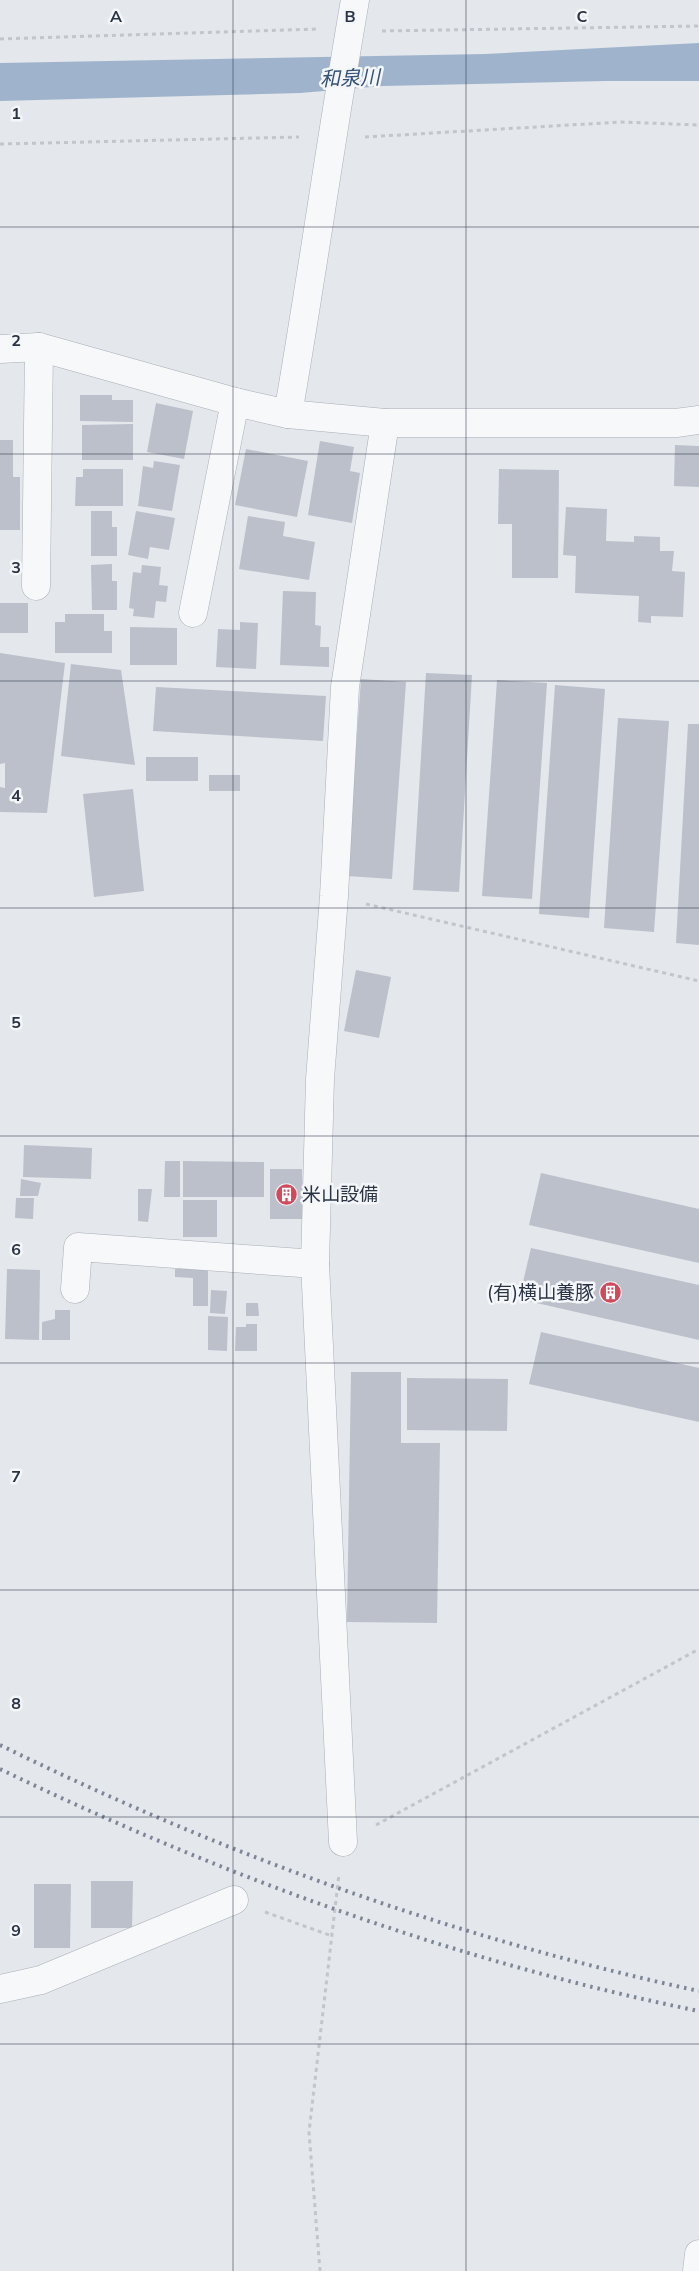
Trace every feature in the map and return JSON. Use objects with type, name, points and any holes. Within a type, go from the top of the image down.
[{"type":"street","points":[[290,406],[298,367],[333,128],[355,0]]},
{"type":"street","points":[[0,350],[39,347],[235,402],[290,406],[385,423],[676,423],[699,420]]},
{"type":"street","points":[[36,586],[39,347]]},
{"type":"street","points":[[194,613],[235,402]]},
{"type":"street","points":[[343,1842],[316,1264],[320,1079],[334,896],[345,687],[385,423]]},
{"type":"street","points":[[75,1289],[78,1246],[316,1264]]},
{"type":"street","points":[[0,1989],[41,1980],[234,1900]]},
{"type":"street","points":[[697,2271],[699,2254]]},
{"type":"path","points":[[0,39],[349,35],[380,31],[699,26]]},
{"type":"path","points":[[0,144],[333,128],[361,137],[621,122],[699,125]]},
{"type":"path","points":[[334,896],[699,981]]},
{"type":"path","points":[[320,2271],[310,2132],[343,1842],[699,1649]]},
{"type":"path","points":[[234,1900],[332,1936]]},
{"type":"water","name":"和泉川","points":[[699,43],[699,81],[383,86],[300,93],[0,101],[0,63],[485,54]]},
{"type":"building","points":[[80,395],[112,395],[112,400],[133,400],[133,422],[80,421]]},
{"type":"building","points":[[156,403],[193,411],[184,459],[147,452]]},
{"type":"building","points":[[133,424],[133,460],[82,460],[82,425]]},
{"type":"building","points":[[0,440],[13,440],[13,477],[20,477],[20,530],[0,530]]},
{"type":"building","points":[[320,441],[354,447],[350,471],[360,473],[352,523],[308,515]]},
{"type":"building","points":[[675,445],[699,446],[699,487],[674,486]]},
{"type":"building","points":[[246,449],[308,461],[297,517],[235,505]]},
{"type":"building","points":[[154,461],[180,465],[172,511],[138,506],[143,466],[153,468]]},
{"type":"building","points":[[83,469],[123,469],[123,506],[75,506],[76,477],[83,477]]},
{"type":"building","points":[[499,469],[559,470],[558,578],[512,578],[512,524],[498,524]]},
{"type":"building","points":[[566,507],[607,509],[606,541],[634,542],[634,536],[660,537],[660,551],[674,551],[672,571],[685,572],[683,617],[651,616],[651,623],[638,622],[639,596],[575,593],[576,556],[563,555]]},
{"type":"building","points":[[91,511],[112,511],[112,527],[117,527],[117,556],[91,556]]},
{"type":"building","points":[[136,511],[175,518],[169,550],[150,547],[148,559],[128,555]]},
{"type":"building","points":[[248,516],[285,522],[283,536],[315,542],[309,580],[239,569]]},
{"type":"building","points":[[112,564],[112,581],[117,581],[117,610],[92,610],[91,565]]},
{"type":"building","points":[[142,565],[161,567],[159,585],[168,586],[166,602],[156,601],[154,618],[133,616],[134,609],[129,608],[133,572],[141,573]]},
{"type":"building","points":[[283,591],[316,592],[315,625],[321,626],[320,647],[329,647],[329,667],[280,665]]},
{"type":"building","points":[[0,603],[28,603],[28,633],[0,633]]},
{"type":"building","points":[[65,614],[104,614],[104,631],[112,631],[112,653],[55,653],[55,622],[65,622]]},
{"type":"building","points":[[240,622],[258,623],[256,669],[216,667],[218,629],[240,630]]},
{"type":"building","points":[[130,627],[177,628],[177,665],[130,665]]},
{"type":"building","points":[[0,653],[65,663],[47,813],[0,812],[0,787],[5,788],[5,763],[0,764]]},
{"type":"building","points":[[71,664],[121,670],[135,765],[61,756]]},
{"type":"building","points":[[426,673],[472,675],[459,892],[413,890]]},
{"type":"building","points":[[361,679],[406,682],[392,879],[347,876]]},
{"type":"building","points":[[497,680],[547,683],[532,899],[482,896]]},
{"type":"building","points":[[555,685],[605,689],[589,918],[539,914]]},
{"type":"building","points":[[156,687],[326,696],[323,741],[153,731]]},
{"type":"building","points":[[618,718],[669,721],[654,932],[604,928]]},
{"type":"building","points":[[688,724],[699,724],[699,945],[676,943]]},
{"type":"building","points":[[146,757],[198,757],[198,781],[146,781]]},
{"type":"building","points":[[209,775],[240,775],[240,791],[209,791]]},
{"type":"building","points":[[133,789],[144,891],[94,897],[83,794]]},
{"type":"building","points":[[356,970],[391,977],[379,1038],[344,1031]]},
{"type":"building","points":[[24,1145],[92,1148],[91,1179],[23,1177]]},
{"type":"building","points":[[165,1161],[180,1161],[180,1197],[164,1197]]},
{"type":"building","points":[[183,1161],[264,1162],[264,1197],[183,1197]]},
{"type":"building","name":"米山設備","points":[[270,1169],[302,1169],[303,1219],[270,1219]]},
{"type":"building","name":"(有)横山養豚","points":[[541,1173],[699,1209],[699,1263],[529,1225]]},
{"type":"building","points":[[21,1179],[41,1183],[38,1196],[20,1196]]},
{"type":"building","points":[[138,1189],[152,1189],[148,1222],[138,1221]]},
{"type":"building","points":[[16,1198],[34,1198],[33,1219],[15,1218]]},
{"type":"building","points":[[183,1200],[217,1200],[217,1237],[183,1237]]},
{"type":"building","name":"(有)横山養豚","points":[[531,1248],[699,1285],[699,1340],[519,1299]]},
{"type":"building","points":[[7,1269],[40,1270],[39,1340],[5,1339]]},
{"type":"building","points":[[175,1269],[208,1269],[208,1306],[193,1306],[193,1278],[175,1277]]},
{"type":"building","points":[[211,1290],[227,1291],[225,1314],[210,1313]]},
{"type":"building","points":[[246,1303],[258,1303],[259,1316],[246,1316]]},
{"type":"building","points":[[55,1310],[70,1310],[70,1340],[42,1340],[42,1322],[55,1319]]},
{"type":"building","points":[[208,1316],[228,1317],[227,1351],[208,1350]]},
{"type":"building","points":[[246,1324],[257,1324],[257,1351],[235,1351],[236,1327],[246,1327]]},
{"type":"building","name":"(有)横山養豚","points":[[541,1332],[699,1368],[699,1422],[529,1384]]},
{"type":"building","points":[[351,1372],[401,1372],[401,1443],[440,1443],[437,1623],[347,1622]]},
{"type":"building","points":[[407,1378],[508,1379],[507,1431],[407,1430]]},
{"type":"building","points":[[91,1881],[133,1881],[132,1928],[91,1928]]},
{"type":"building","points":[[34,1884],[71,1884],[70,1948],[34,1948]]},
{"type":"railway","points":[[0,1745],[84,1785],[169,1822],[255,1857],[342,1889],[430,1919],[519,1946],[699,1991]]},
{"type":"railway","points":[[0,1769],[168,1845],[342,1912],[520,1968],[609,1991],[699,2011]]},
{"type":"place","name":"米山設備","points":[[286,1194]]},
{"type":"place","name":"(有)横山養豚","points":[[610,1292]]}]
